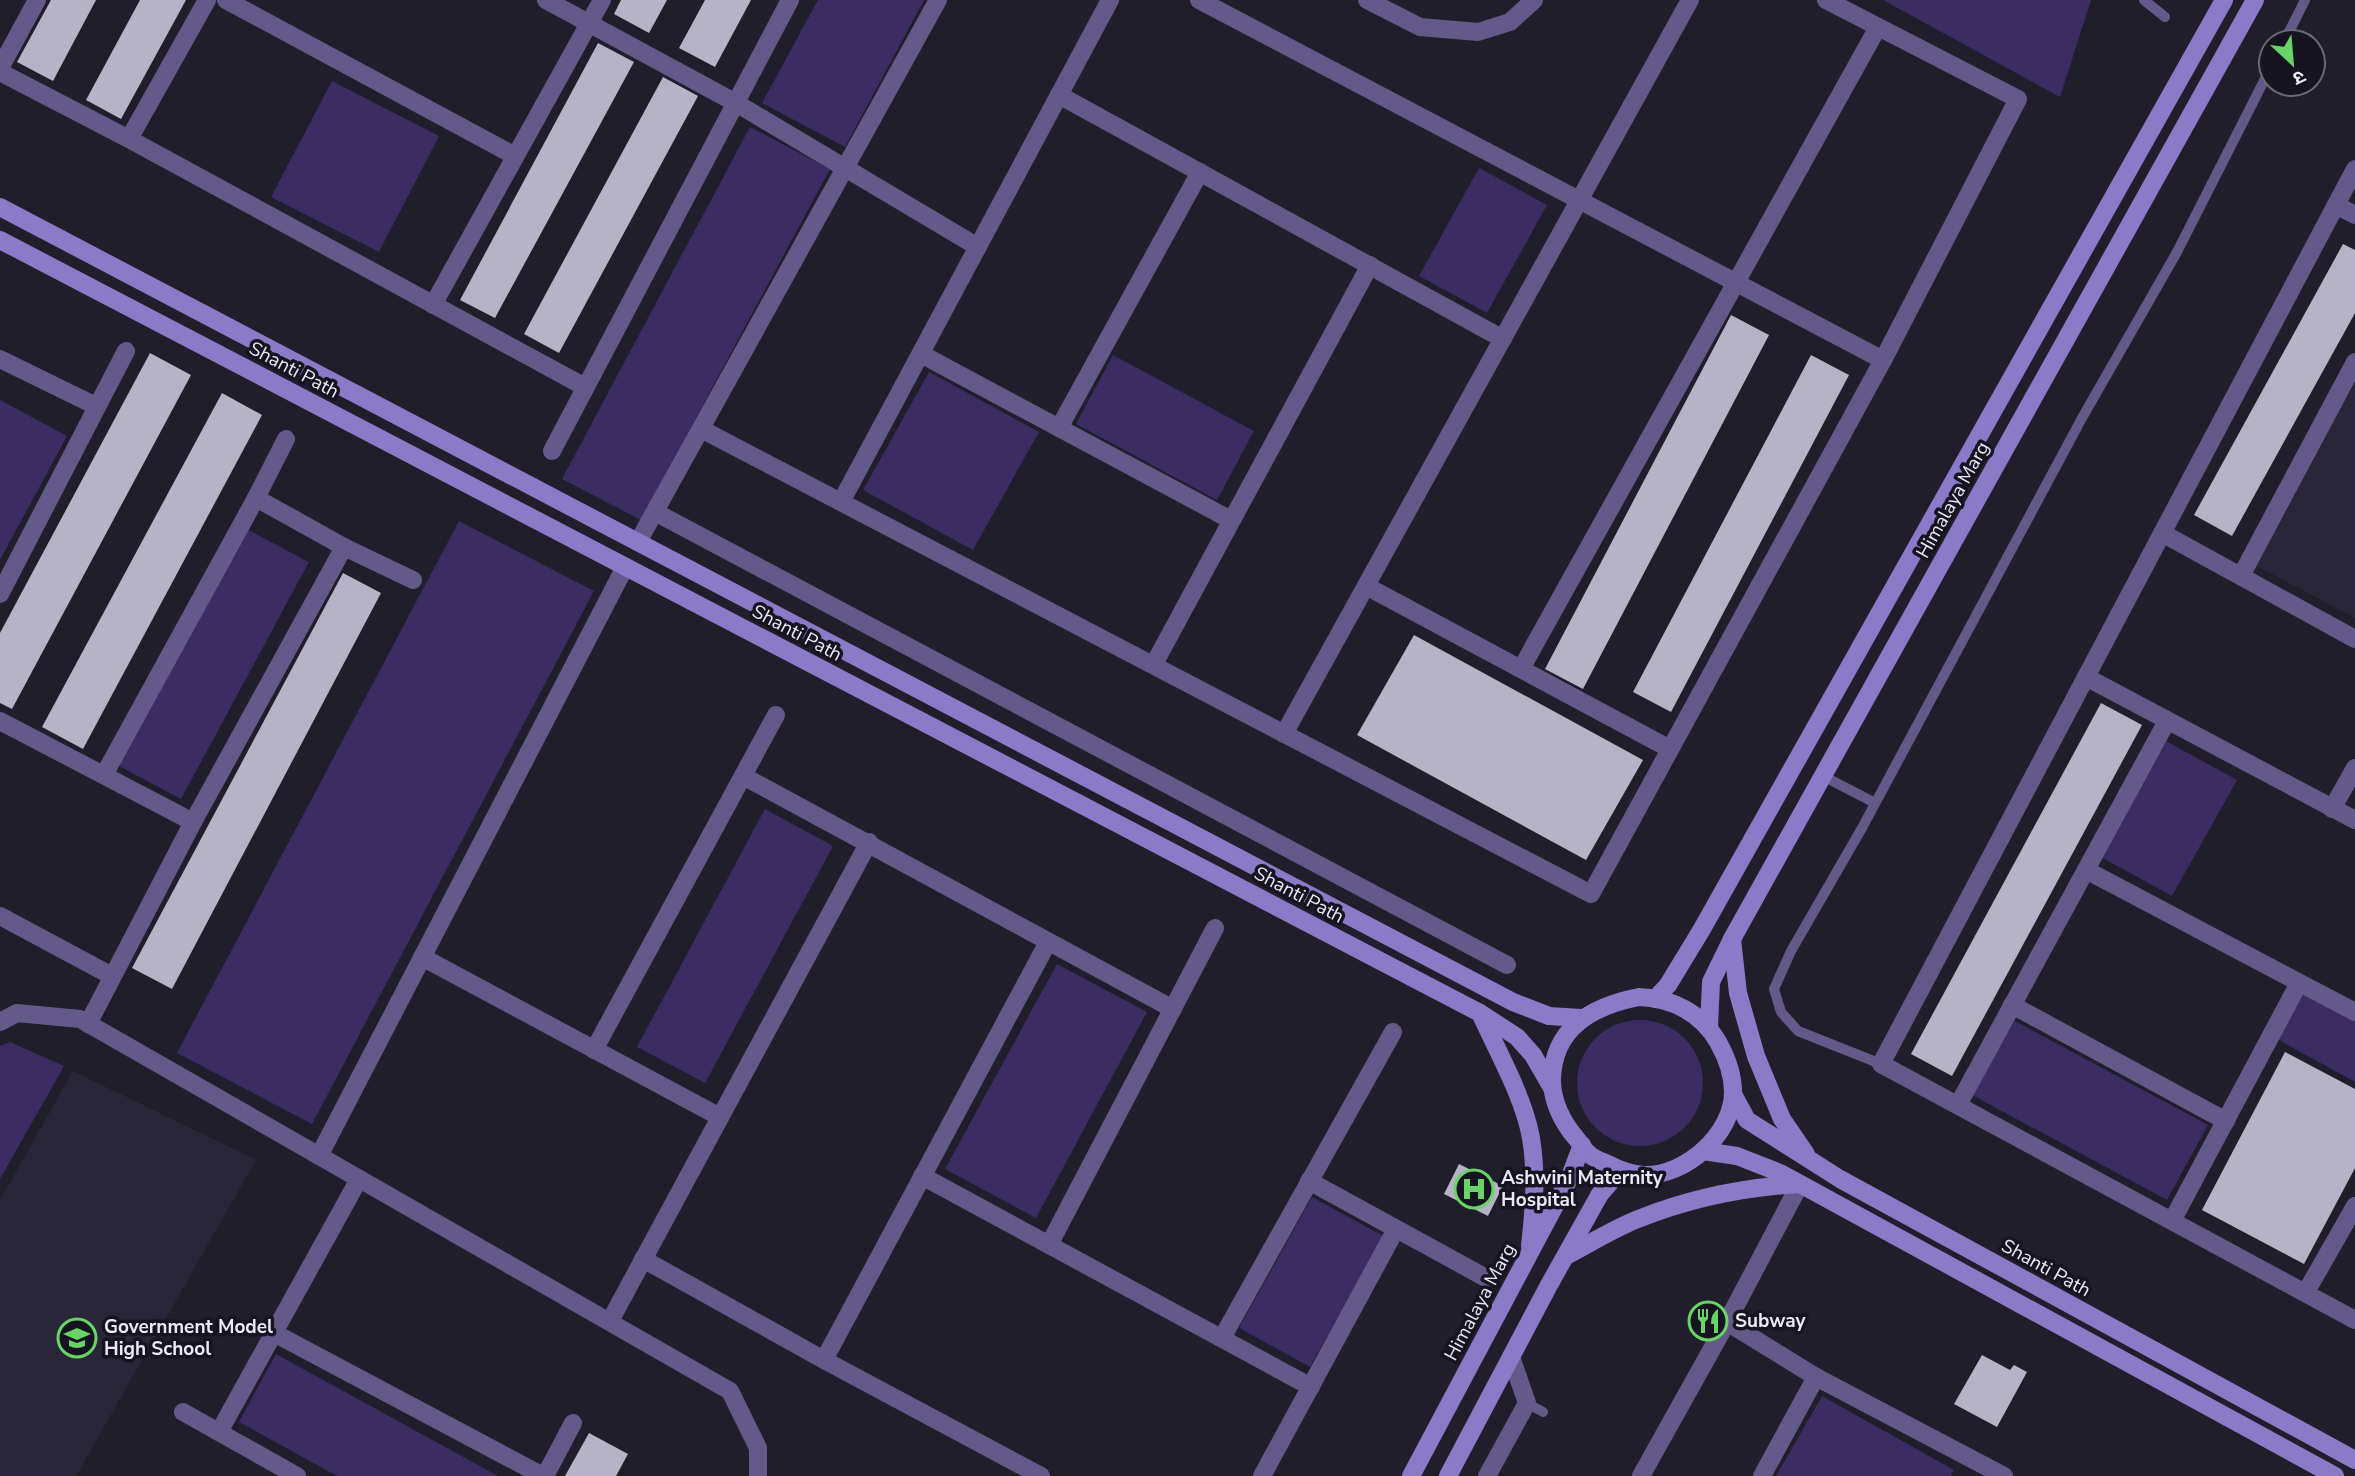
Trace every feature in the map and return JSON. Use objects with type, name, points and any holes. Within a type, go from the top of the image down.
[{"type":"main road","name":"Himalaya Marg","points":[[1655,999],[1668,985],[1702,929],[2224,0]]},
{"type":"main road","name":"Himalaya Marg","points":[[1709,1027],[1711,982],[1732,939],[2255,0]]},
{"type":"main road","name":"Shanti Path","points":[[0,206],[1513,1002],[1549,1016],[1581,1018]]},
{"type":"main road","name":"Shanti Path","points":[[0,240],[1480,1013],[1517,1037],[1534,1055],[1552,1088]]},
{"type":"main road","points":[[1732,939],[1738,993],[1756,1056],[1782,1119],[1811,1161]]},
{"type":"main road","points":[[1639,997],[1655,999],[1691,1011],[1709,1027],[1729,1062],[1733,1094],[1719,1135],[1703,1151],[1681,1165],[1655,1174],[1620,1171],[1589,1155],[1559,1113],[1552,1088],[1553,1065],[1558,1049],[1581,1018],[1614,1003],[1639,997]]},
{"type":"main road","points":[[1480,1013],[1508,1071],[1530,1135],[1535,1183],[1529,1256]]},
{"type":"main road","name":"Shanti Path","points":[[1733,1094],[1747,1119],[1840,1179],[2355,1460]]},
{"type":"main road","name":"Himalaya Marg","points":[[1411,1476],[1529,1256],[1569,1178],[1582,1145]]},
{"type":"main road","points":[[1703,1151],[1737,1156],[1780,1173],[2335,1476]]},
{"type":"main road","points":[[1448,1476],[1600,1195],[1620,1171]]},
{"type":"main road","points":[[1566,1256],[1637,1220],[1697,1199],[1756,1186],[1800,1184]]},
{"type":"street","points":[[37,0],[0,70],[585,387]]},
{"type":"street","points":[[129,139],[207,0]]},
{"type":"street","points":[[226,0],[515,156]]},
{"type":"street","points":[[545,0],[736,103],[978,247]]},
{"type":"street","points":[[433,305],[602,0]]},
{"type":"street","points":[[552,451],[790,0]]},
{"type":"street","points":[[638,542],[938,0]]},
{"type":"street","points":[[841,502],[1110,0]]},
{"type":"street","points":[[1199,0],[1883,360]]},
{"type":"street","points":[[1367,0],[1420,27],[1478,32],[1510,22],[1534,0]]},
{"type":"street","points":[[1284,734],[1690,0]]},
{"type":"street","points":[[701,429],[1591,894],[1883,360],[2018,99],[1826,0]]},
{"type":"street","points":[[1521,669],[1878,27]]},
{"type":"street","points":[[1059,95],[1503,339]]},
{"type":"street","points":[[2355,169],[1881,1064],[2355,1320]]},
{"type":"street","points":[[1059,428],[1200,172]]},
{"type":"street","points":[[2336,205],[2355,215]]},
{"type":"street","points":[[1154,664],[1370,265]]},
{"type":"street","points":[[0,594],[126,351]]},
{"type":"street","points":[[920,354],[1231,520]]},
{"type":"street","points":[[0,359],[96,406]]},
{"type":"street","points":[[2241,576],[2355,362]]},
{"type":"street","points":[[104,775],[286,439]]},
{"type":"street","points":[[256,498],[344,547],[413,580]]},
{"type":"street","points":[[655,512],[1507,965]]},
{"type":"street","points":[[2162,533],[2355,639]]},
{"type":"street","points":[[88,1024],[193,822],[344,547]]},
{"type":"street","points":[[319,1156],[625,566]]},
{"type":"street","points":[[1366,586],[1670,749]]},
{"type":"street","points":[[2086,677],[2355,820]]},
{"type":"street","points":[[594,1050],[776,715]]},
{"type":"street","points":[[1958,1105],[2167,721]]},
{"type":"street","points":[[0,722],[193,822]]},
{"type":"street","points":[[2332,809],[2355,768]]},
{"type":"street","points":[[743,776],[1173,1009]]},
{"type":"street","points":[[610,1321],[869,842]]},
{"type":"street","points":[[2086,870],[2355,1012]]},
{"type":"street","points":[[0,916],[112,976]]},
{"type":"street","points":[[1049,1245],[1216,928]]},
{"type":"street","points":[[824,1360],[1048,942]]},
{"type":"street","points":[[422,957],[720,1117]]},
{"type":"street","points":[[2172,1221],[2298,983]]},
{"type":"street","points":[[2012,1005],[2226,1121]]},
{"type":"street","points":[[0,1022],[18,1013],[80,1020],[88,1024],[730,1391],[758,1448],[758,1476]]},
{"type":"street","points":[[1222,1338],[1393,1032]]},
{"type":"street","points":[[922,1176],[1311,1387]]},
{"type":"street","points":[[219,1432],[359,1179]]},
{"type":"street","points":[[1309,1181],[1486,1278]]},
{"type":"street","points":[[1642,1476],[1800,1184]]},
{"type":"street","points":[[2306,1292],[2355,1206]]},
{"type":"street","points":[[1262,1476],[1396,1229]]},
{"type":"street","points":[[643,1259],[1010,1468],[1041,1476]]},
{"type":"street","points":[[1727,1322],[1977,1470],[2004,1476]]},
{"type":"street","points":[[274,1333],[544,1476],[573,1423]]},
{"type":"street","points":[[1487,1476],[1527,1403],[1511,1357]]},
{"type":"street","points":[[1762,1476],[1816,1377]]},
{"type":"street","points":[[183,1412],[297,1476]]},
{"type":"lane","points":[[2144,0],[2165,17]]},
{"type":"lane","points":[[2291,28],[2305,0]]},
{"type":"lane","points":[[1881,1064],[1798,1031],[1781,1012],[1774,989],[1791,951],[1875,803],[2081,418],[2178,252],[2257,95]]},
{"type":"lane","points":[[1823,776],[1875,803]]},
{"type":"lane","points":[[1527,1403],[1543,1412]]},
{"type":"shaded area","points":[[818,0],[924,0],[845,147],[762,103]]},
{"type":"shaded area","points":[[1883,0],[2091,0],[2060,97]]},
{"type":"shaded area","points":[[332,81],[439,136],[379,252],[271,197]]},
{"type":"shaded area","points":[[750,127],[830,169],[641,520],[562,479]]},
{"type":"shaded area","points":[[1479,168],[1547,205],[1487,313],[1419,276]]},
{"type":"shaded area","points":[[1113,355],[1254,431],[1217,500],[1076,424]]},
{"type":"shaded area","points":[[929,372],[1039,432],[973,550],[863,490]]},
{"type":"shaded area","points":[[2355,382],[2355,618],[2257,566]]},
{"type":"shaded area","points":[[0,400],[67,436],[0,560]]},
{"type":"shaded area","points":[[459,521],[594,591],[312,1124],[177,1053]]},
{"type":"shaded area","points":[[241,526],[309,562],[181,799],[113,763]]},
{"type":"shaded area","points":[[2166,741],[2237,780],[2172,896],[2101,857]]},
{"type":"shaded area","points":[[765,809],[833,846],[705,1083],[637,1047]]},
{"type":"shaded area","points":[[1057,964],[1147,1012],[1036,1218],[945,1169]]},
{"type":"shaded area","points":[[2303,993],[2355,1021],[2355,1082],[2277,1039]]},
{"type":"shaded area","points":[[1640,1020],[1664,1025],[1685,1038],[1698,1059],[1703,1083],[1698,1107],[1685,1128],[1664,1141],[1640,1146],[1616,1141],[1595,1128],[1582,1107],[1577,1083],[1582,1059],[1595,1038],[1616,1025]]},
{"type":"shaded area","points":[[2013,1020],[2208,1125],[2167,1200],[1972,1095]]},
{"type":"shaded area","points":[[10,1042],[64,1066],[0,1179],[0,1046]]},
{"type":"shaded area","name":"Government Model High School","points":[[73,1071],[256,1160],[76,1476],[0,1476],[0,1200]]},
{"type":"shaded area","points":[[1312,1197],[1383,1236],[1310,1367],[1239,1328]]},
{"type":"shaded area","points":[[276,1354],[498,1476],[337,1476],[239,1422]]},
{"type":"shaded area","points":[[1822,1396],[1954,1470],[1951,1476],[1776,1476]]},
{"type":"building","points":[[51,0],[96,0],[53,81],[17,62]]},
{"type":"building","points":[[140,0],[186,0],[121,119],[86,100]]},
{"type":"building","points":[[621,0],[667,0],[649,33],[614,14]]},
{"type":"building","points":[[705,0],[751,0],[715,67],[679,48]]},
{"type":"building","points":[[598,43],[634,62],[495,318],[460,300]]},
{"type":"building","points":[[663,77],[698,96],[559,353],[524,334]]},
{"type":"building","points":[[2343,244],[2355,250],[2355,313],[2232,536],[2194,515]]},
{"type":"building","points":[[1731,315],[1769,335],[1583,689],[1545,669]]},
{"type":"building","points":[[150,353],[191,375],[12,709],[0,703],[0,633]]},
{"type":"building","points":[[1811,355],[1849,375],[1671,712],[1633,692]]},
{"type":"building","points":[[222,393],[262,415],[83,749],[42,727]]},
{"type":"building","points":[[343,573],[381,593],[172,989],[132,968]]},
{"type":"building","points":[[1414,635],[1643,760],[1586,860],[1357,735]]},
{"type":"building","points":[[2101,703],[2142,725],[1952,1076],[1911,1054]]},
{"type":"building","points":[[2285,1052],[2355,1089],[2355,1168],[2304,1264],[2202,1210]]},
{"type":"building","points":[[1459,1164],[1503,1186],[1488,1216],[1444,1194]]},
{"type":"building","points":[[1982,1355],[2010,1370],[2014,1365],[2027,1372],[1997,1427],[1954,1404]]},
{"type":"building","points":[[589,1433],[628,1454],[616,1476],[565,1476]]},
{"type":"place","name":"Ashwini Maternity Hospital","points":[[1474,1189]]},
{"type":"place","name":"Subway","points":[[1708,1321]]},
{"type":"place","name":"Government Model High School","points":[[77,1338]]}]
